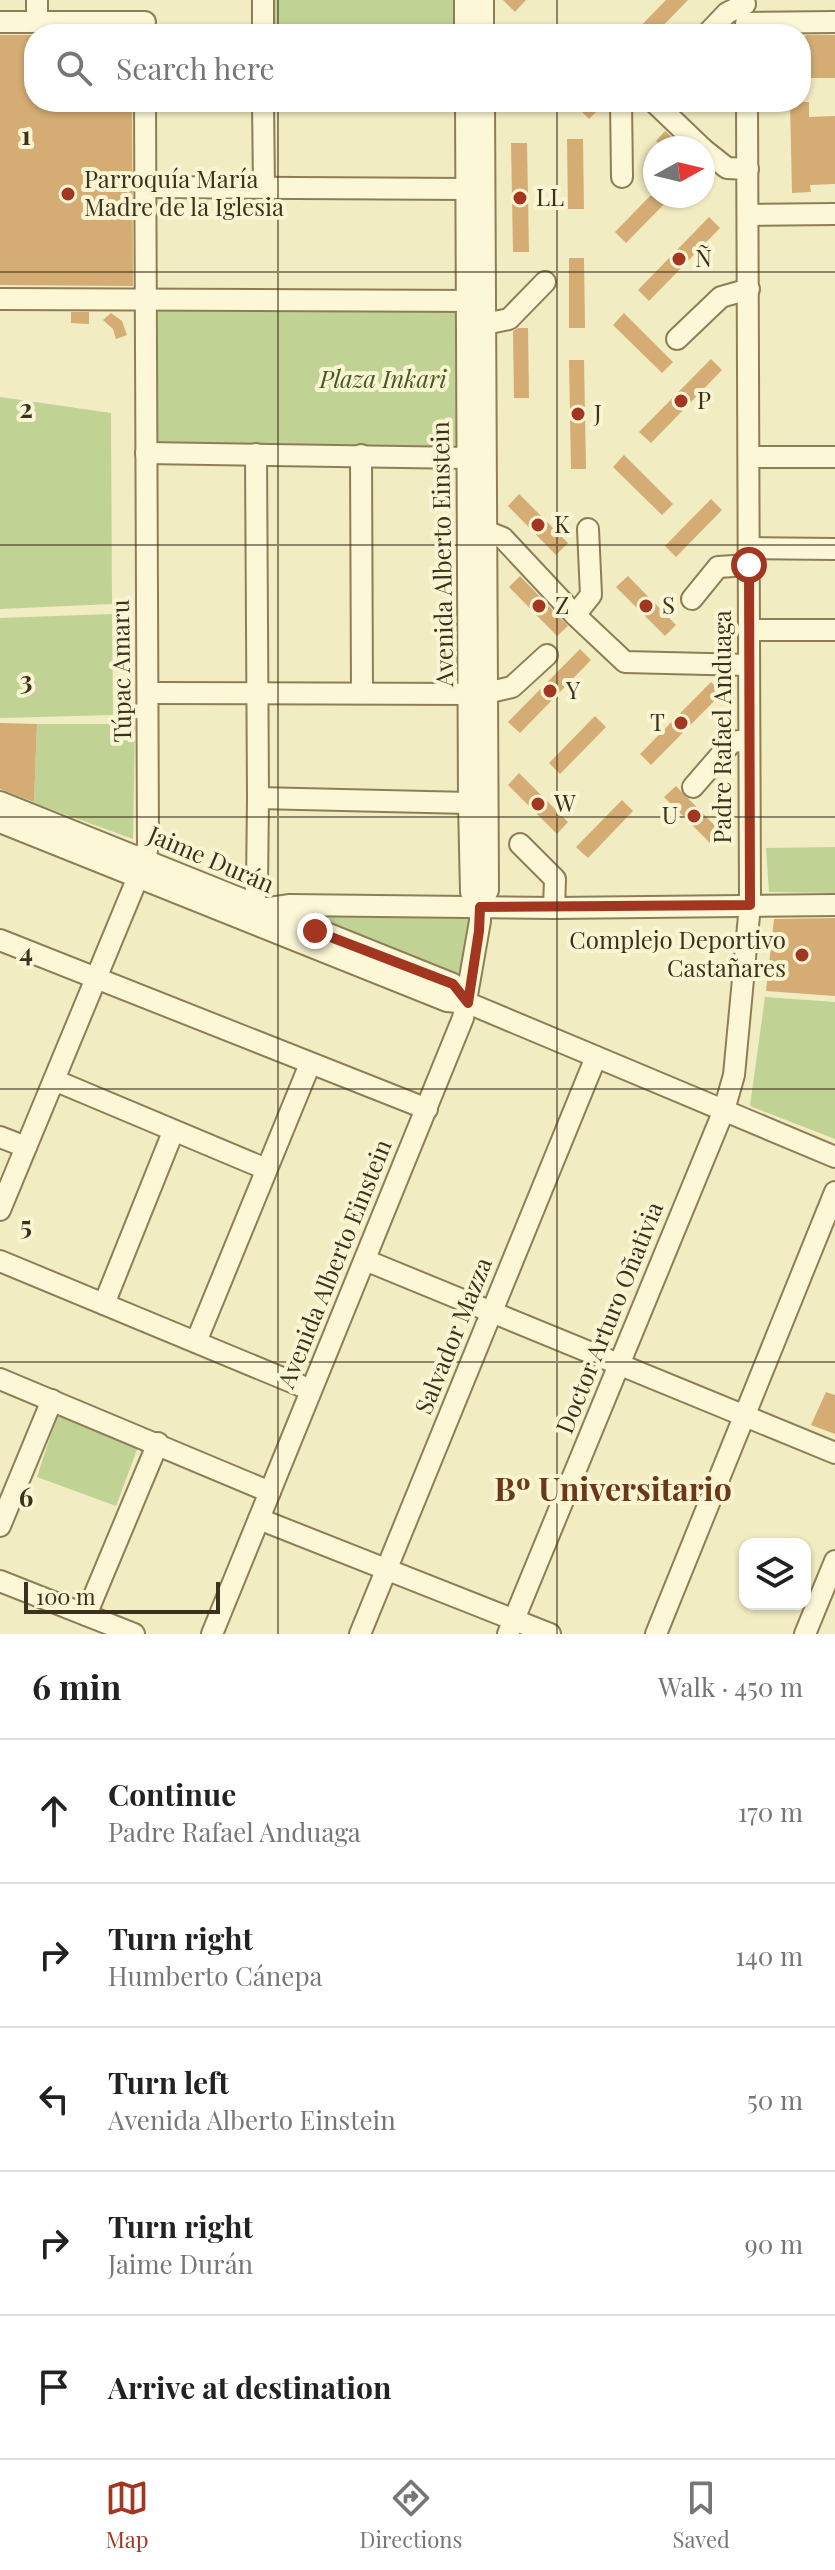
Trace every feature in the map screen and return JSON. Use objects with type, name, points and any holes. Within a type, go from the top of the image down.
[{"type":"street","points":[[37,0],[37,22]]},
{"type":"street","points":[[144,0],[145,24]]},
{"type":"street","points":[[263,0],[263,24]]},
{"type":"street","points":[[465,0],[465,24]]},
{"type":"street","points":[[483,0],[483,24]]},
{"type":"street","points":[[717,24],[727,13],[835,22]]},
{"type":"street","points":[[0,22],[73,24]]},
{"type":"street","name":"Túpac Amaru","points":[[0,1210],[141,868],[150,832],[145,112]]},
{"type":"street","points":[[263,112],[264,188]]},
{"type":"street","name":"Avenida Alberto Einstein","points":[[212,1634],[468,1003],[480,907],[488,890],[478,694],[477,532],[485,324],[475,301],[466,189],[466,112]]},
{"type":"street","name":"Avenida Alberto Einstein","points":[[477,532],[468,458],[484,112]]},
{"type":"street","points":[[621,112],[622,177]]},
{"type":"street","points":[[665,112],[690,136]]},
{"type":"street","name":"Padre Rafael Anduaga","points":[[724,1110],[734,1075],[750,905],[747,112]]},
{"type":"street","points":[[715,158],[727,168],[748,169]]},
{"type":"street","points":[[146,187],[466,189]]},
{"type":"street","points":[[748,215],[835,214]]},
{"type":"street","points":[[485,324],[509,319],[545,282]]},
{"type":"street","points":[[677,339],[721,297],[749,289]]},
{"type":"street","points":[[0,299],[475,301]]},
{"type":"street","points":[[146,453],[468,458]]},
{"type":"street","points":[[256,454],[258,907],[835,905]]},
{"type":"street","points":[[361,455],[362,692]]},
{"type":"street","points":[[749,457],[835,457]]},
{"type":"street","points":[[575,615],[591,595],[588,529]]},
{"type":"street","points":[[477,532],[503,538],[575,615],[625,662],[749,665]]},
{"type":"street","points":[[692,599],[718,567],[749,557],[835,549]]},
{"type":"street","points":[[750,630],[835,630]]},
{"type":"street","points":[[149,693],[478,694],[512,687],[547,655]]},
{"type":"street","name":"Avenida Alberto Einstein","points":[[478,694],[469,803],[471,892],[480,907]]},
{"type":"street","points":[[693,787],[732,742],[748,740]]},
{"type":"street","points":[[258,798],[469,803]]},
{"type":"street","name":"Jaime Durán","points":[[0,802],[141,868],[447,1001],[468,1003]]},
{"type":"street","points":[[0,822],[141,868]]},
{"type":"street","points":[[520,844],[555,879],[554,908]]},
{"type":"street","name":"Jaime Durán","points":[[141,868],[258,907],[453,984],[468,1003]]},
{"type":"street","points":[[0,940],[427,1109]]},
{"type":"street","points":[[468,1003],[835,1157]]},
{"type":"street","name":"Salvador Mazza","points":[[360,1634],[596,1057]]},
{"type":"street","points":[[196,1342],[310,1064]]},
{"type":"street","points":[[54,1080],[266,1169]]},
{"type":"street","name":"Doctor Arturo Oñativia","points":[[511,1627],[724,1110]]},
{"type":"street","points":[[104,1304],[173,1132]]},
{"type":"street","points":[[0,1137],[26,1147]]},
{"type":"street","points":[[656,1634],[835,1192]]},
{"type":"street","points":[[365,1260],[835,1453]]},
{"type":"street","points":[[0,1261],[311,1390]]},
{"type":"street","points":[[0,1379],[270,1492]]},
{"type":"street","points":[[0,1526],[52,1400]]},
{"type":"street","points":[[86,1615],[158,1443]]},
{"type":"street","points":[[259,1519],[387,1568],[511,1627],[550,1634]]},
{"type":"street","points":[[805,1634],[835,1561]]},
{"type":"street","points":[[0,1581],[134,1634]]},
{"type":"green space","points":[[263,0],[458,0],[459,24],[263,24]]},
{"type":"green space","name":"Plaza Inkari","points":[[460,304],[461,457],[156,453],[158,306]]},
{"type":"green space","points":[[0,397],[111,413],[112,604],[0,609]]},
{"type":"green space","points":[[112,614],[113,715],[0,718],[0,618]]},
{"type":"green space","points":[[37,724],[135,724],[133,839],[34,803]]},
{"type":"green space","points":[[835,847],[835,893],[769,892],[766,848]]},
{"type":"green space","points":[[330,912],[467,912],[471,943],[461,977],[329,925]]},
{"type":"green space","points":[[765,997],[835,1002],[835,1139],[750,1106]]},
{"type":"green space","points":[[59,1409],[141,1439],[116,1506],[37,1477]]},
{"type":"building","points":[[503,0],[526,0],[515,12]]},
{"type":"building","points":[[666,0],[688,0],[665,24],[643,24]]},
{"type":"building","name":"Parroquía María Madre de la Iglesia","points":[[0,35],[24,35],[24,112],[132,112],[133,286],[0,285]]},
{"type":"building","points":[[811,35],[835,35],[835,78],[811,78]]},
{"type":"building","points":[[582,112],[596,112],[589,119]]},
{"type":"building","points":[[790,112],[809,112],[809,117],[835,116],[835,184],[810,185],[811,192],[792,193]]},
{"type":"building","points":[[567,139],[583,139],[584,209],[568,209]]},
{"type":"building","name":"LL","points":[[511,143],[527,143],[529,252],[513,252]]},
{"type":"building","points":[[643,203],[643,208],[660,208],[626,243],[615,232]]},
{"type":"building","name":"Ñ","points":[[709,217],[720,228],[649,301],[638,290]]},
{"type":"building","points":[[569,258],[584,258],[585,328],[569,328]]},
{"type":"building","points":[[71,312],[89,312],[89,324],[71,323]]},
{"type":"building","points":[[111,313],[122,321],[127,335],[116,339],[113,329],[103,320]]},
{"type":"building","points":[[624,313],[673,362],[662,373],[613,325]]},
{"type":"building","points":[[528,328],[529,398],[514,398],[513,331]]},
{"type":"building","name":"P","points":[[711,359],[722,370],[651,443],[639,432]]},
{"type":"building","name":"J","points":[[569,360],[584,360],[586,469],[571,469]]},
{"type":"building","points":[[624,455],[673,504],[662,515],[613,467]]},
{"type":"building","name":"K","points":[[519,494],[568,543],[556,555],[508,506]]},
{"type":"building","points":[[711,499],[722,510],[676,557],[665,546]]},
{"type":"building","name":"Z","points":[[520,576],[568,626],[557,636],[509,587]]},
{"type":"building","name":"S","points":[[628,576],[676,625],[665,636],[616,587]]},
{"type":"building","name":"Y","points":[[580,649],[591,660],[520,733],[508,722]]},
{"type":"building","name":"T","points":[[711,682],[722,693],[651,765],[640,754]]},
{"type":"building","points":[[595,716],[606,727],[560,774],[549,763]]},
{"type":"building","points":[[0,723],[37,724],[34,802],[0,789]]},
{"type":"building","name":"W","points":[[519,773],[568,822],[557,834],[508,785]]},
{"type":"building","name":"U","points":[[676,786],[724,835],[713,846],[664,797]]},
{"type":"building","points":[[622,800],[633,811],[588,858],[576,847]]},
{"type":"building","name":"Complejo Deportivo Castañares","points":[[835,918],[835,996],[766,991],[774,919]]},
{"type":"building","points":[[826,1392],[835,1395],[835,1434],[811,1425]]},
{"type":"place","name":"Parroquía María Madre de la Iglesia","points":[[68,194]]},
{"type":"place","name":"LL","points":[[520,198]]},
{"type":"place","name":"Ñ","points":[[679,259]]},
{"type":"place","name":"P","points":[[681,401]]},
{"type":"place","name":"J","points":[[578,414]]},
{"type":"place","name":"K","points":[[538,525]]},
{"type":"place","name":"Z","points":[[539,606]]},
{"type":"place","name":"S","points":[[646,606]]},
{"type":"place","name":"Y","points":[[550,691]]},
{"type":"place","name":"T","points":[[681,723]]},
{"type":"place","name":"W","points":[[538,804]]},
{"type":"place","name":"U","points":[[694,816]]},
{"type":"place","name":"Complejo Deportivo Castañares","points":[[802,955]]},
{"type":"district","name":"Bº Universitario","points":[[613,1490]]},
{"type":"route","points":[[315,931],[453,984],[468,1003],[480,907],[750,905],[749,565]]}]
